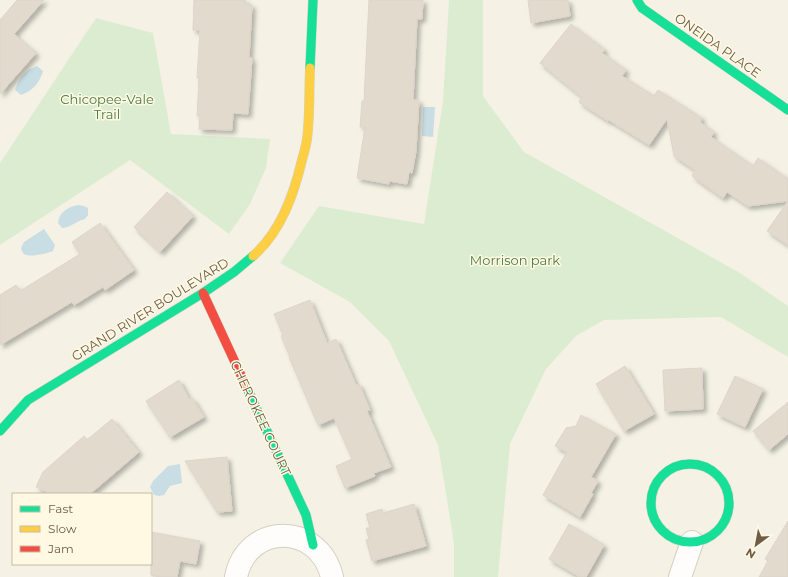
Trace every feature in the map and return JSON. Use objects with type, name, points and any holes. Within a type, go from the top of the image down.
[{"type":"street","name":"GRAND RIVER BOULEVARD","points":[[0,431],[28,400],[203,293],[234,272],[260,250],[274,231],[286,210],[298,176],[306,139],[313,0]]},
{"type":"street","name":"ONEIDA PLACE","points":[[637,0],[642,8],[788,110]]},
{"type":"street","name":"CHEROKEE COURT","points":[[203,293],[306,515],[313,545]]},
{"type":"street","points":[[687,463],[707,467],[718,475],[726,487],[730,505],[726,518],[717,531],[706,539],[692,542],[679,540],[664,533],[656,522],[651,509],[651,496],[653,488],[660,477],[671,468],[687,463]]},
{"type":"street","name":"CHEROKEE COURT","points":[[236,577],[238,566],[246,552],[260,541],[282,535],[298,537],[313,545],[320,551],[329,566],[332,577]]},
{"type":"street","points":[[680,577],[692,542]]},
{"type":"green space","name":"Morrison park","points":[[449,0],[483,0],[483,96],[524,152],[740,273],[788,306],[788,357],[721,317],[604,320],[576,336],[546,369],[510,444],[498,577],[454,577],[454,543],[438,445],[389,341],[350,302],[280,263],[319,206],[424,224],[443,101]]},
{"type":"green space","name":"Chicopee-Vale Trail","points":[[96,18],[153,33],[171,134],[270,139],[266,168],[250,204],[229,234],[130,160],[0,245],[0,163]]},
{"type":"water","points":[[37,66],[43,71],[40,79],[32,89],[21,95],[15,90],[19,81],[26,72]]},
{"type":"water","points":[[423,107],[435,107],[433,137],[422,136]]},
{"type":"water","points":[[78,205],[88,208],[88,215],[85,219],[68,227],[62,228],[58,223],[62,213],[71,207]]},
{"type":"water","points":[[44,229],[55,245],[53,251],[37,255],[23,253],[21,248],[24,242]]},
{"type":"water","points":[[180,464],[182,483],[170,486],[164,495],[154,495],[150,487],[153,481],[168,466]]},
{"type":"building","points":[[17,0],[44,0],[14,34],[36,53],[0,94],[0,20]]},
{"type":"building","points":[[194,0],[246,0],[245,4],[252,5],[249,58],[252,58],[248,114],[233,113],[232,130],[199,129],[200,116],[197,116],[199,78],[197,78],[200,30],[193,30]]},
{"type":"building","points":[[369,0],[423,0],[422,19],[417,19],[413,100],[419,100],[416,151],[412,173],[409,172],[407,184],[389,181],[389,184],[357,178],[365,127],[360,127],[362,101],[364,101]]},
{"type":"building","points":[[528,0],[568,0],[570,16],[531,23]]},
{"type":"building","points":[[571,24],[605,50],[602,53],[626,70],[622,76],[654,96],[658,90],[702,118],[700,122],[714,132],[711,137],[753,166],[758,158],[788,179],[788,201],[748,206],[727,192],[723,198],[692,176],[695,170],[674,156],[667,119],[649,145],[579,102],[582,97],[540,63]]},
{"type":"building","points":[[167,192],[193,216],[160,252],[134,227]]},
{"type":"building","points":[[788,201],[788,245],[767,231]]},
{"type":"building","points":[[100,223],[134,270],[105,290],[103,287],[74,305],[72,302],[0,345],[0,295],[16,285],[20,291],[80,254],[72,242]]},
{"type":"building","points":[[310,300],[327,343],[336,339],[356,385],[359,384],[370,410],[367,411],[391,467],[374,473],[375,476],[345,488],[336,466],[352,459],[334,418],[318,425],[289,357],[281,336],[283,335],[274,314]]},
{"type":"building","points":[[625,366],[654,414],[624,431],[596,384]]},
{"type":"building","points":[[702,368],[703,409],[665,411],[663,370]]},
{"type":"building","points":[[735,376],[763,389],[745,427],[717,414]]},
{"type":"building","points":[[179,380],[189,399],[192,398],[204,417],[170,437],[146,401]]},
{"type":"building","points":[[788,402],[788,434],[769,450],[753,431]]},
{"type":"building","points":[[581,415],[616,434],[591,477],[598,481],[591,493],[593,494],[580,517],[543,495],[567,452],[555,446],[566,428],[576,426]]},
{"type":"building","points":[[112,419],[139,452],[91,493],[49,493],[36,487],[43,472],[84,436],[87,440]]},
{"type":"building","points":[[227,457],[232,511],[217,512],[185,461]]},
{"type":"building","points":[[414,504],[426,546],[372,561],[366,540],[369,539],[366,528],[370,528],[366,514],[382,509],[383,513]]},
{"type":"building","points":[[788,521],[788,577],[759,577],[768,561],[765,559]]},
{"type":"building","points":[[569,524],[604,545],[586,577],[580,577],[549,559]]},
{"type":"building","points":[[152,532],[200,541],[196,564],[180,561],[177,577],[161,577],[151,575]]},
{"type":"traffic: fast","points":[[310,68],[313,0]]},
{"type":"traffic: fast","points":[[637,0],[642,8],[788,110]]},
{"type":"traffic: fast","points":[[0,431],[28,400],[203,293],[234,272],[253,256]]},
{"type":"traffic: fast","points":[[246,386],[306,515],[313,545]]},
{"type":"traffic: fast","points":[[690,464],[705,467],[718,475],[726,488],[729,503],[726,518],[718,531],[705,539],[690,542],[675,539],[662,531],[654,518],[651,503],[654,488],[662,475],[675,467],[690,464]]},
{"type":"traffic: slow","points":[[253,256],[263,246],[279,224],[295,186],[307,139],[310,68]]},
{"type":"traffic: jam","points":[[203,293],[246,386]]}]
